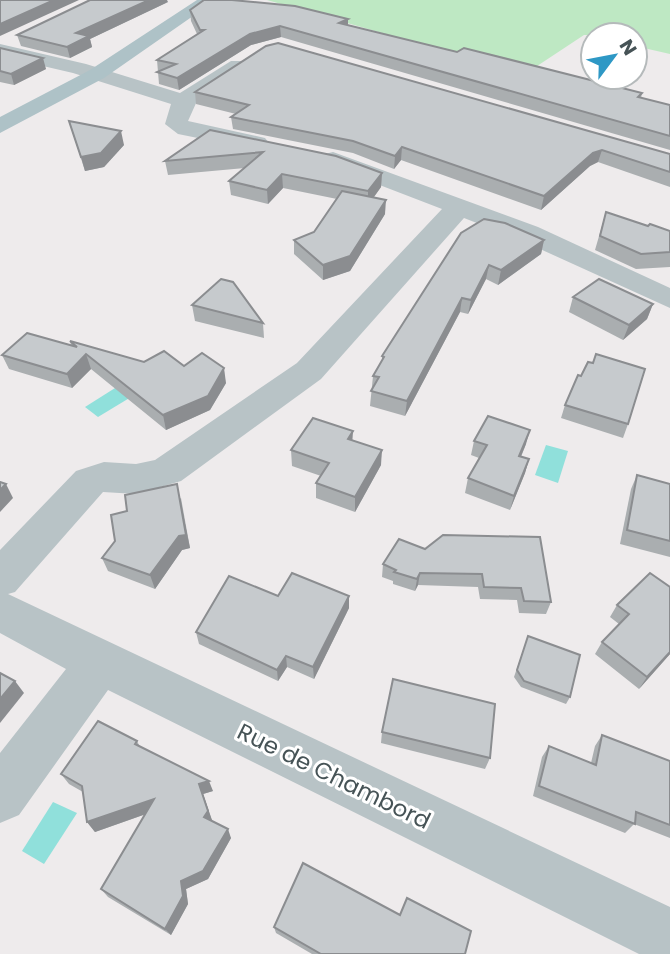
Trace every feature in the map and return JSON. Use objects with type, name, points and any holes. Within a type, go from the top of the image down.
[{"type":"main road","points":[[0,126],[97,74],[208,0]]},
{"type":"street","points":[[0,48],[25,34]]},
{"type":"street","points":[[0,48],[97,74],[182,101]]},
{"type":"street","points":[[259,51],[182,101],[176,111],[176,124],[187,129],[278,148]]},
{"type":"street","points":[[304,153],[344,161],[460,206],[670,299]]},
{"type":"street","points":[[0,579],[90,481],[104,477],[136,479],[167,471],[309,371],[460,206]]},
{"type":"street","name":"Rue de Chambord","points":[[0,611],[100,663],[670,938]]},
{"type":"street","points":[[0,796],[100,663]]},
{"type":"green space","points":[[267,0],[670,0],[670,54],[649,49],[649,21],[579,21],[579,38],[525,74]]},
{"type":"water","points":[[123,383],[136,394],[98,417],[85,407]]},
{"type":"water","points":[[546,445],[568,451],[558,483],[535,475]]},
{"type":"water","points":[[53,802],[77,813],[44,864],[22,851]]},
{"type":"building","points":[[0,0],[54,0],[0,24]]},
{"type":"building","points":[[90,0],[149,0],[76,33],[89,36],[67,47],[17,35]]},
{"type":"building","points":[[204,0],[295,6],[348,19],[339,23],[457,52],[464,48],[579,77],[579,91],[642,93],[638,97],[670,105],[670,136],[280,26],[250,34],[177,78],[157,72],[176,64],[157,60],[204,30],[200,30],[190,10]]},
{"type":"building","points":[[278,43],[670,154],[670,172],[602,150],[593,153],[544,196],[402,147],[395,156],[353,141],[231,117],[249,105],[195,92],[266,46]]},
{"type":"building","points":[[0,48],[43,58],[11,74],[0,71]]},
{"type":"building","points":[[69,121],[121,131],[101,153],[81,157]]},
{"type":"building","points":[[210,130],[336,156],[382,173],[368,191],[282,174],[267,190],[229,181],[263,152],[165,161]]},
{"type":"building","points":[[342,191],[386,200],[350,256],[323,265],[294,240],[314,232]]},
{"type":"building","points":[[606,212],[670,231],[670,252],[641,254],[600,236]]},
{"type":"building","points":[[484,219],[505,223],[544,240],[501,270],[489,265],[471,300],[462,298],[407,401],[371,391],[379,377],[373,376],[384,357],[382,356],[461,233]]},
{"type":"building","points":[[221,279],[233,282],[263,323],[192,305]]},
{"type":"building","points":[[599,279],[653,304],[629,325],[573,297]]},
{"type":"building","points":[[27,333],[77,347],[70,341],[144,362],[164,351],[184,366],[202,353],[224,368],[208,396],[163,415],[86,354],[67,374],[2,355]]},
{"type":"building","points":[[596,354],[645,369],[628,424],[565,405],[578,375],[581,376],[588,362],[593,363]]},
{"type":"building","points":[[488,416],[530,430],[519,456],[529,459],[514,496],[468,478],[487,445],[474,441]]},
{"type":"building","points":[[313,418],[353,431],[348,439],[382,450],[355,497],[316,483],[329,463],[291,450]]},
{"type":"building","points":[[637,475],[670,484],[670,541],[627,530]]},
{"type":"building","points":[[177,484],[186,535],[179,536],[150,575],[102,558],[115,541],[111,515],[127,511],[125,495]]},
{"type":"building","points":[[443,535],[540,537],[551,602],[524,601],[521,588],[484,587],[482,574],[420,573],[417,579],[394,572],[396,570],[383,564],[399,539],[425,549]]},
{"type":"building","points":[[292,573],[349,596],[313,667],[286,656],[277,670],[196,632],[229,576],[278,596]]},
{"type":"building","points":[[650,573],[670,587],[670,652],[647,677],[602,642],[629,614],[617,605]]},
{"type":"building","points":[[528,636],[580,655],[570,697],[524,681],[517,670]]},
{"type":"building","points":[[0,673],[15,681],[0,699]]},
{"type":"building","points":[[393,679],[495,704],[490,758],[382,732]]},
{"type":"building","points":[[98,721],[137,741],[135,744],[209,781],[199,784],[208,811],[204,817],[228,829],[203,871],[181,881],[183,896],[165,929],[101,889],[154,799],[87,822],[82,786],[61,774]]},
{"type":"building","points":[[602,735],[670,761],[670,825],[636,812],[635,824],[539,786],[549,746],[596,765]]},
{"type":"building","points":[[303,863],[400,915],[407,898],[471,931],[465,954],[321,954],[274,927]]}]
